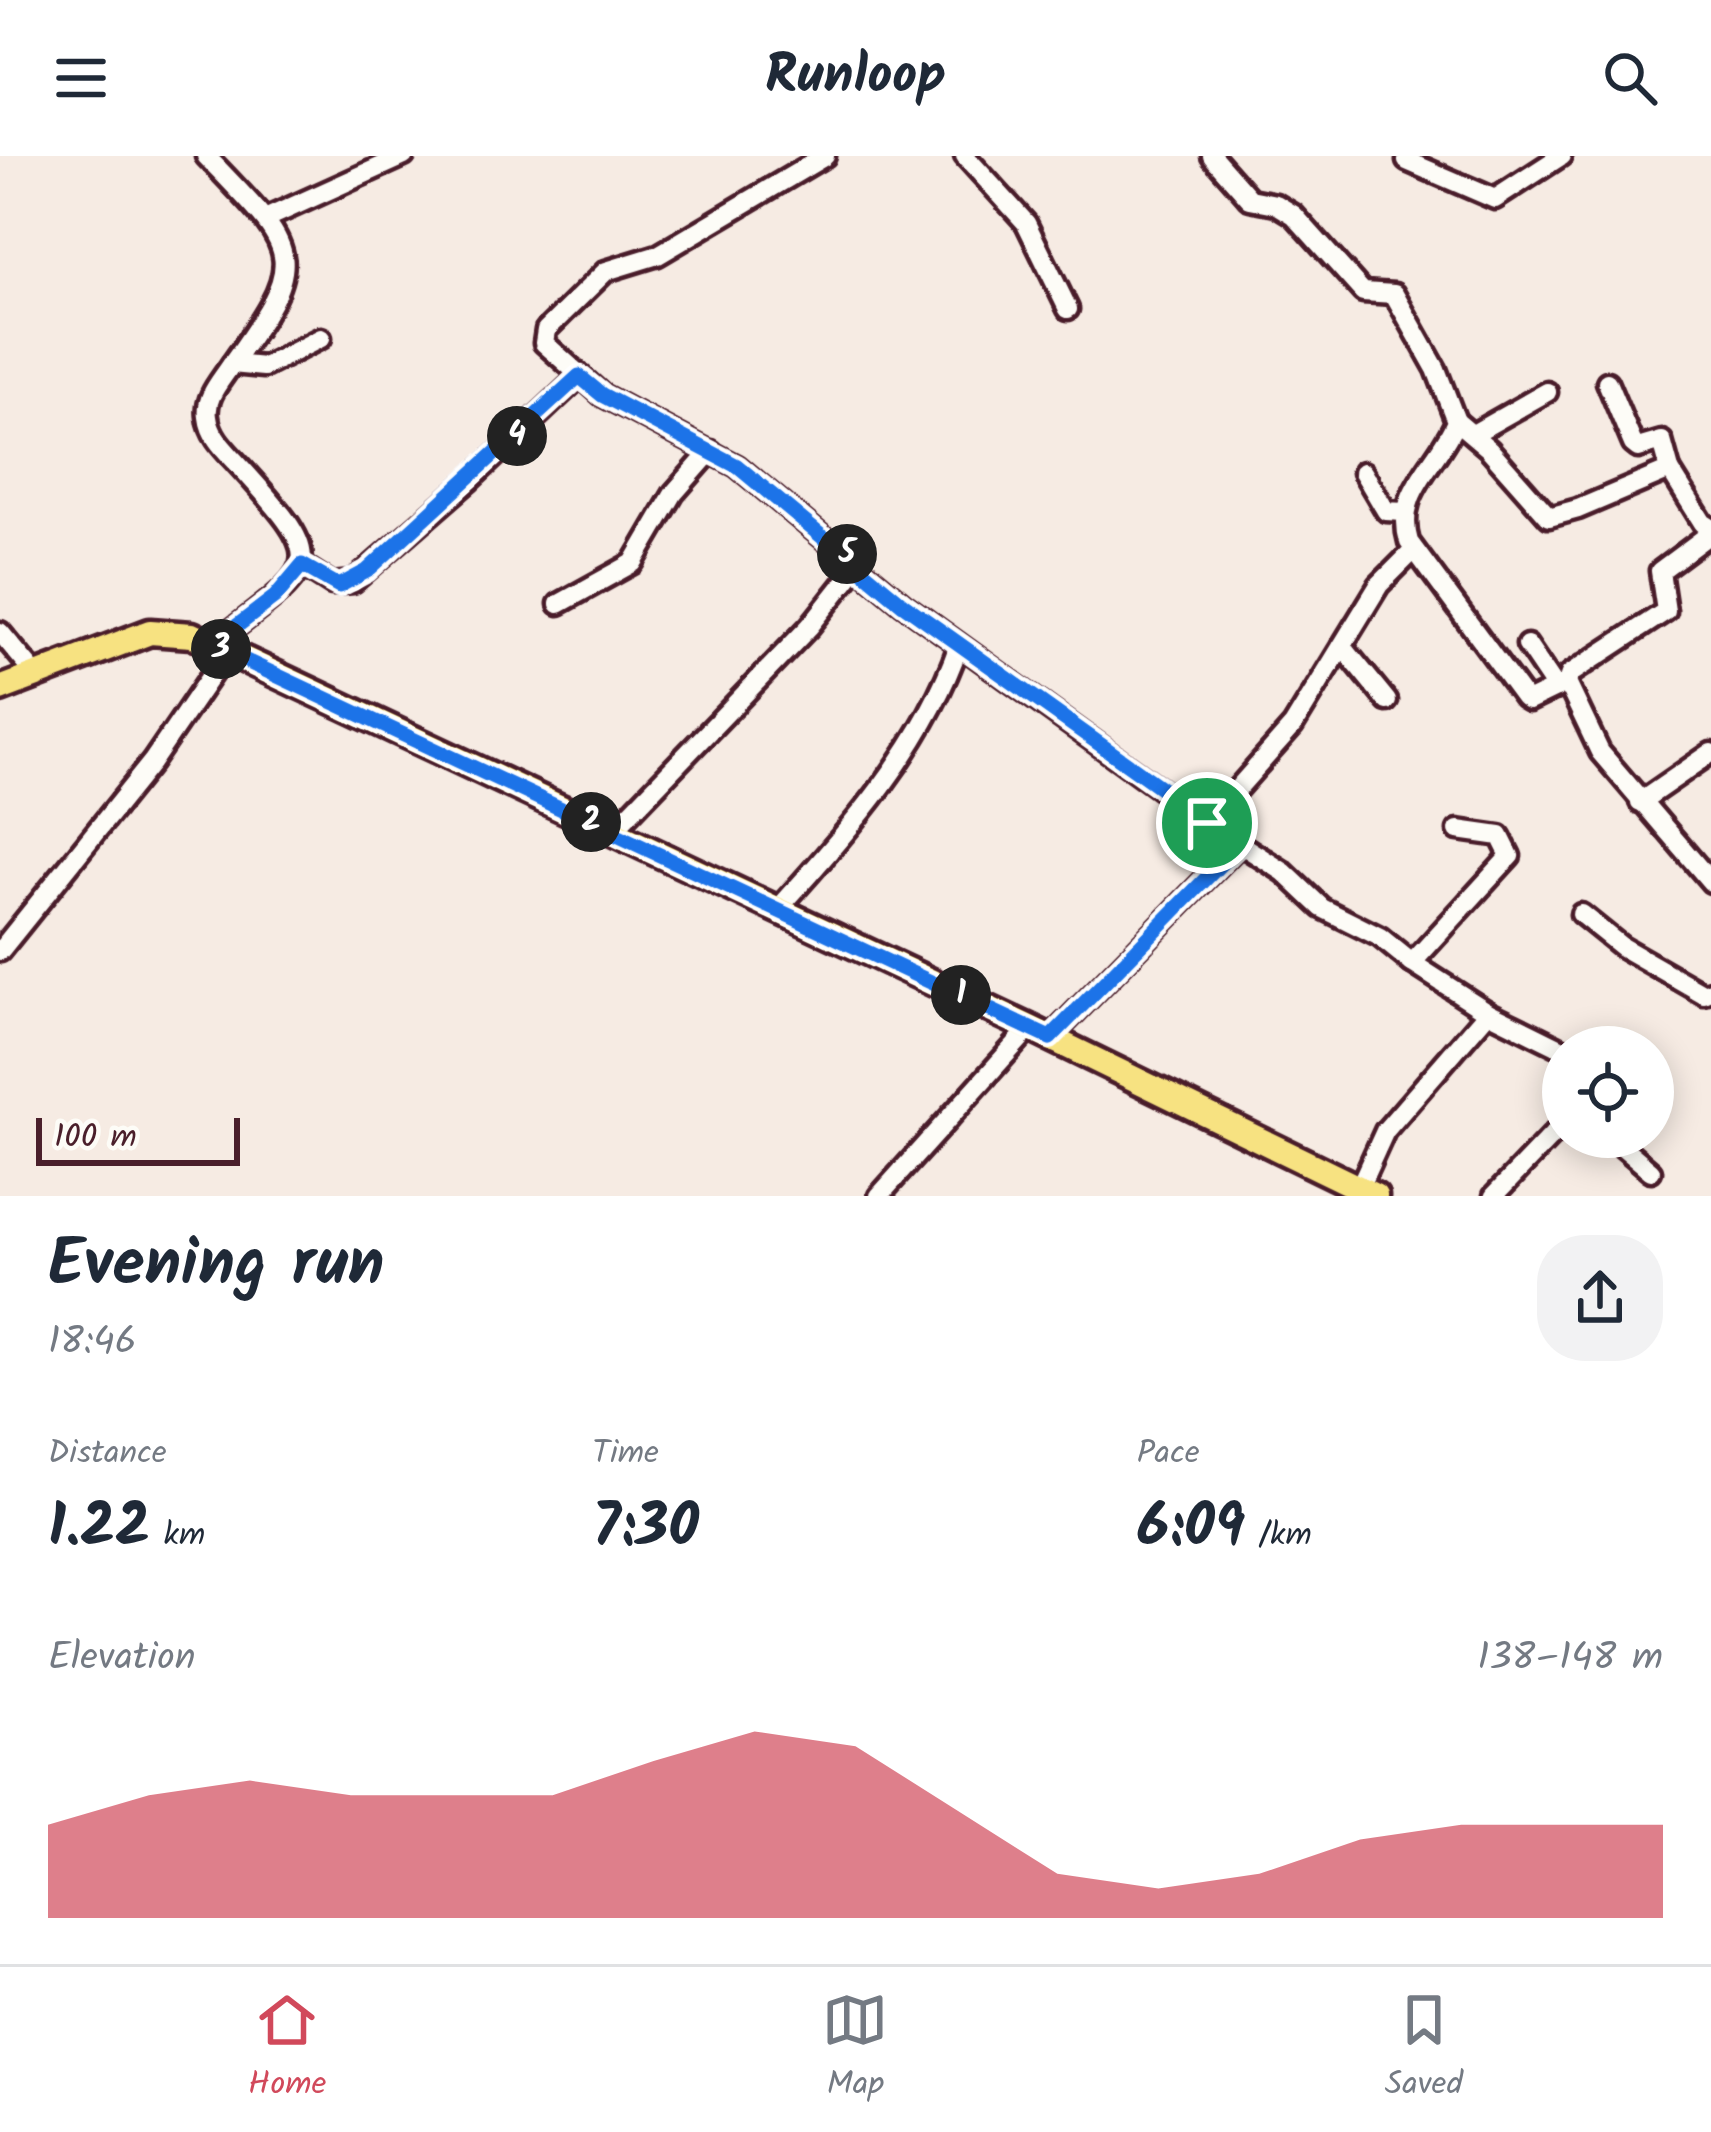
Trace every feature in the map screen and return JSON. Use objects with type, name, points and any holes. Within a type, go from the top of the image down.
[{"type":"main road","points":[[0,689],[150,632],[173,630],[1040,1033],[1367,1192]]},
{"type":"street","points":[[265,219],[404,156]]},
{"type":"street","points":[[825,156],[802,162],[658,255],[602,274],[542,337],[602,395],[749,474],[903,604],[1207,823],[1284,872],[1322,908],[1380,937],[1488,1012],[1542,1039]]},
{"type":"street","points":[[965,156],[1026,224],[1068,309]]},
{"type":"street","points":[[1212,156],[1250,199],[1276,204],[1294,215],[1363,292],[1392,292],[1436,369],[1456,421],[1549,517],[1670,470]]},
{"type":"street","points":[[1407,161],[1495,200],[1560,156]]},
{"type":"street","points":[[0,951],[152,762],[219,648],[302,565],[301,539],[291,522],[212,432],[208,404],[285,279],[286,262],[265,219],[210,157]]},
{"type":"street","points":[[232,364],[259,368],[321,338]]},
{"type":"street","points":[[302,565],[332,584],[353,581],[470,480],[579,376]]},
{"type":"street","points":[[1456,421],[1422,471],[1404,512],[1414,550],[1529,701],[1561,687],[1570,674],[1668,608],[1660,571],[1711,531],[1670,470],[1662,441],[1638,448],[1633,444],[1607,382]]},
{"type":"street","points":[[1473,434],[1547,392]]},
{"type":"street","points":[[559,604],[633,563],[674,494],[711,452]]},
{"type":"street","points":[[1363,472],[1386,512],[1404,512]]},
{"type":"street","points":[[1207,823],[1293,726],[1379,585],[1414,550]]},
{"type":"street","points":[[612,832],[811,626],[859,564]]},
{"type":"street","points":[[0,632],[36,675]]},
{"type":"street","points":[[778,910],[866,805],[941,690],[959,645]]},
{"type":"street","points":[[1527,645],[1561,687],[1600,752],[1711,882]]},
{"type":"street","points":[[1342,646],[1387,701]]},
{"type":"street","points":[[1640,802],[1711,752]]},
{"type":"street","points":[[1412,963],[1510,856],[1500,836],[1458,830]]},
{"type":"street","points":[[879,1196],[1040,1033],[1240,844]]},
{"type":"street","points":[[1581,914],[1622,947],[1704,994],[1711,992]]},
{"type":"street","points":[[1367,1192],[1385,1131],[1488,1012]]},
{"type":"street","points":[[1494,1196],[1542,1146]]},
{"type":"street","points":[[1636,1158],[1651,1171]]},
{"type":"route","points":[[579,376],[602,395],[737,466],[903,604],[1207,823],[1240,844],[1050,1038],[212,645],[275,597],[302,565],[339,586],[367,571],[579,376]]}]
